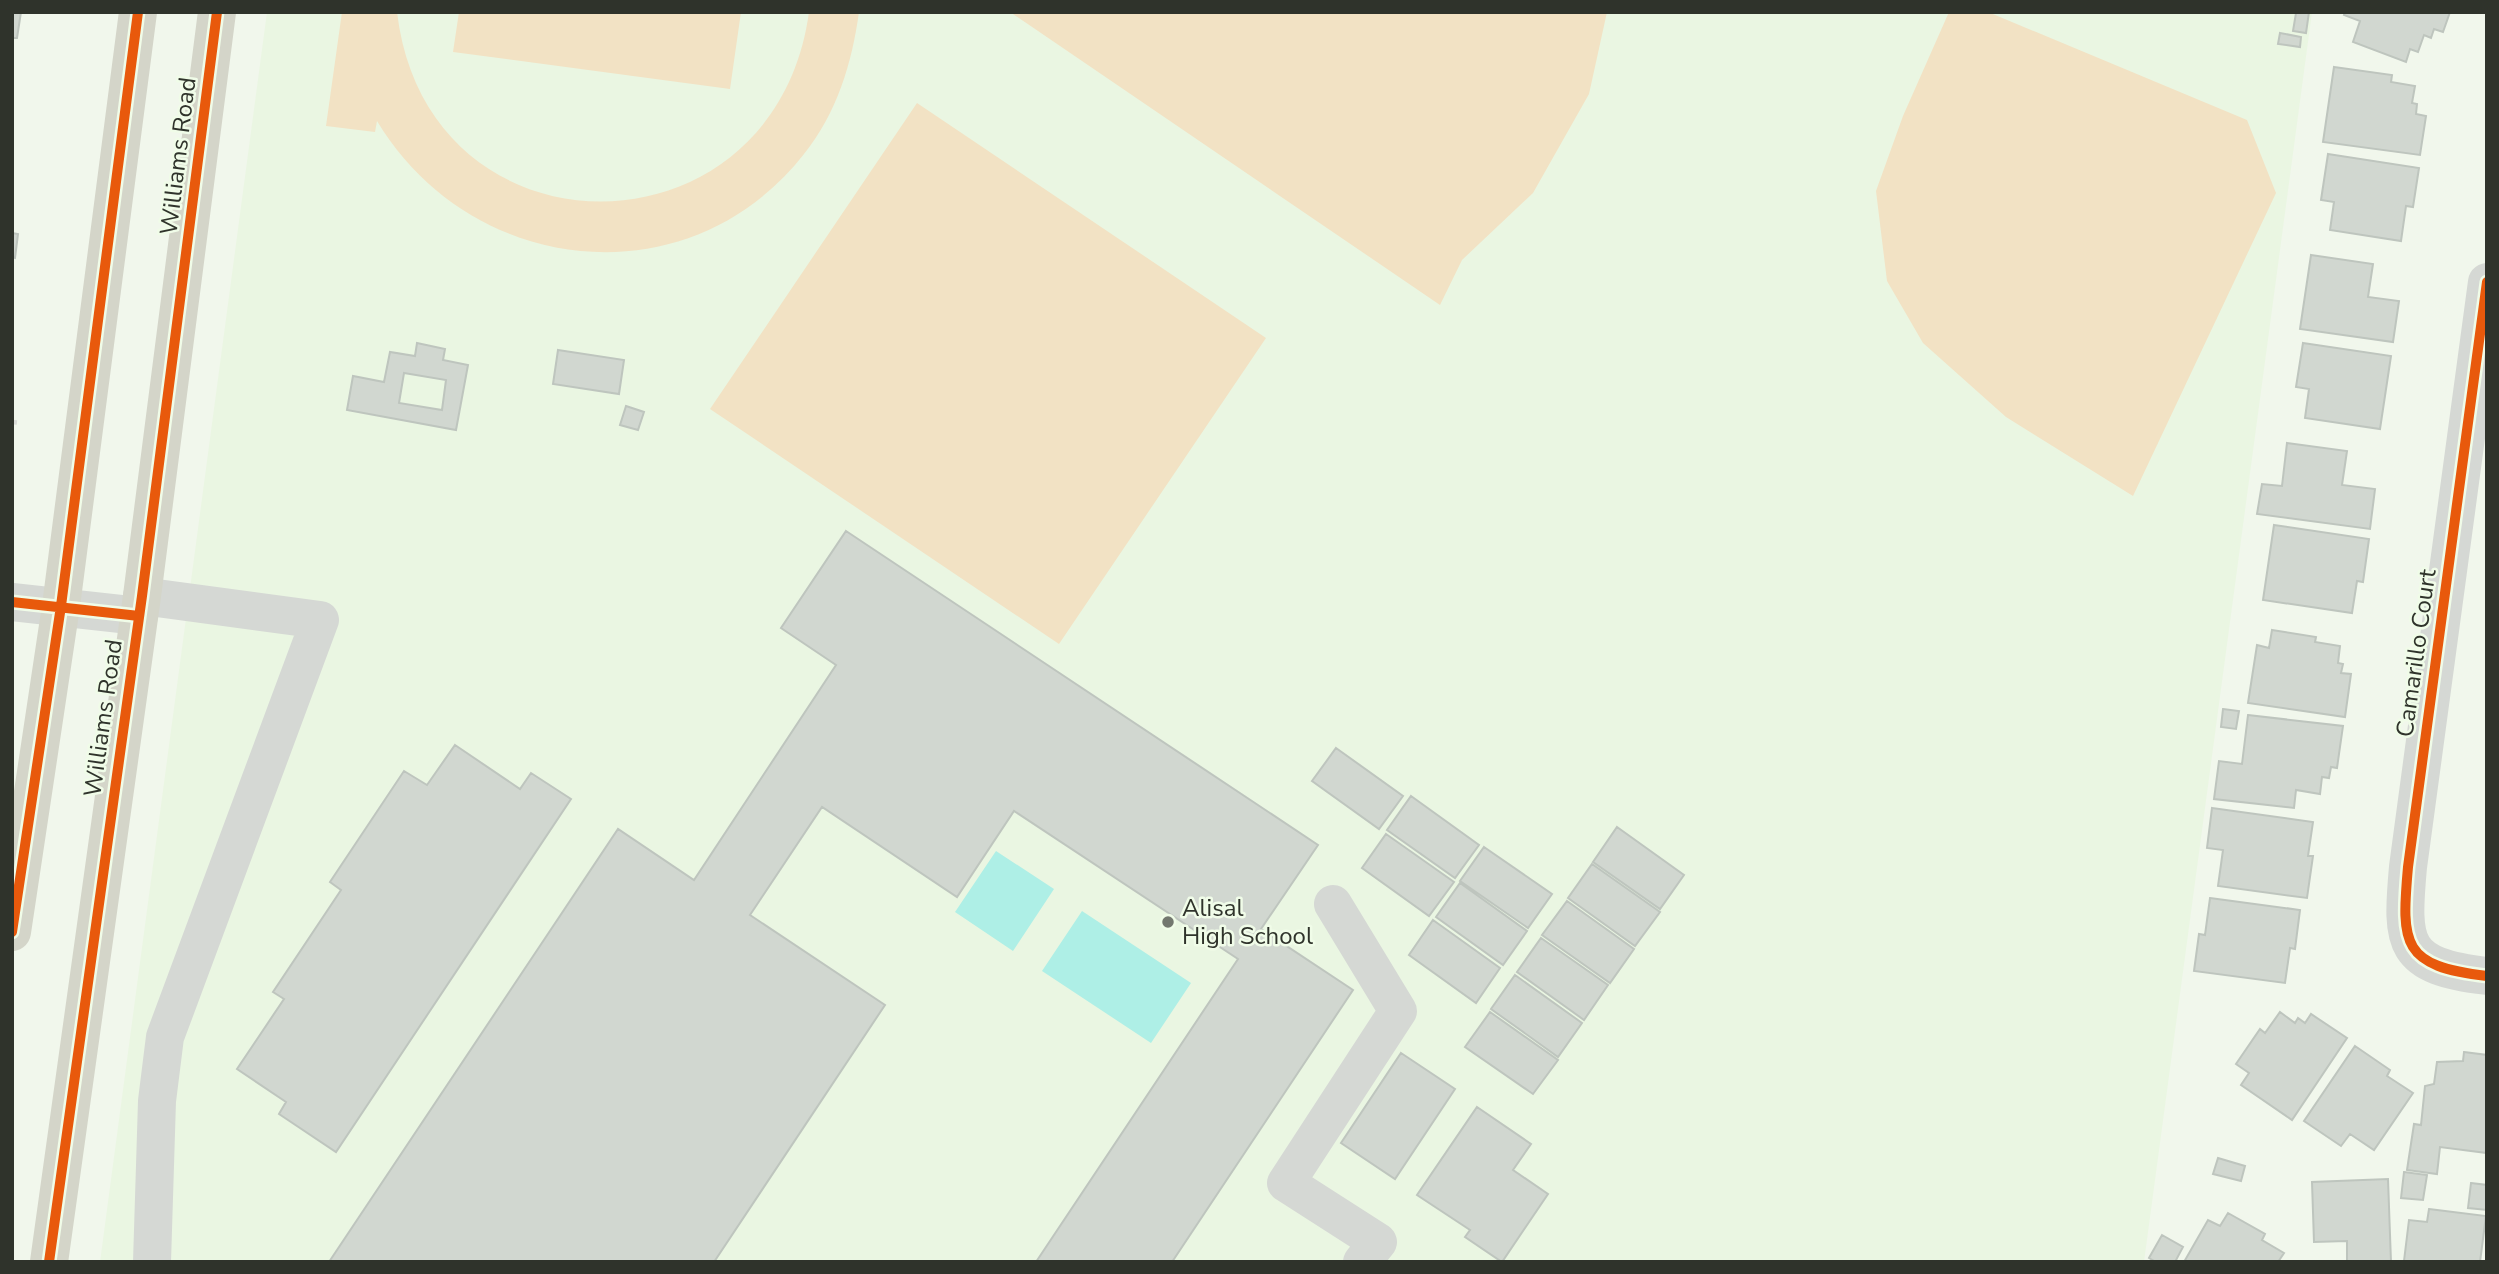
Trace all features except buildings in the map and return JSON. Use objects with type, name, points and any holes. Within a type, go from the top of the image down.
[{"type":"main road","points":[[12,932],[61,606],[138,12]]},
{"type":"main road","name":"Williams Road","points":[[49,1262],[140,606],[217,12]]},
{"type":"street","name":"Camarillo Court","points":[[2487,282],[2408,867],[2404,918],[2409,942],[2424,960],[2446,971],[2487,976]]},
{"type":"street","points":[[12,602],[61,606],[140,606],[320,620],[166,1037],[157,1101],[152,1262]]},
{"type":"street","points":[[1333,904],[1398,1011],[1286,1183],[1378,1242],[1362,1262]]},
{"type":"path","points":[[12,422],[21,423]]},
{"type":"shaded area","name":"Alisal High School","points":[[267,12],[2312,12],[2144,1262],[100,1262]]},
{"type":"shaded area","points":[[342,12],[397,12],[422,95],[469,154],[532,190],[602,201],[672,189],[734,154],[783,94],[809,12],[859,12],[847,69],[826,122],[804,154],[756,201],[702,233],[643,249],[583,251],[523,239],[467,213],[418,173],[377,121],[375,132],[326,126]]},
{"type":"shaded area","points":[[459,12],[741,12],[730,89],[453,52]]},
{"type":"shaded area","points":[[1010,12],[1607,12],[1589,94],[1533,193],[1462,260],[1440,305]]},
{"type":"shaded area","points":[[1949,12],[1988,12],[2247,120],[2276,193],[2133,496],[2006,417],[1923,343],[1887,281],[1876,191],[1903,116]]},
{"type":"shaded area","points":[[917,103],[1266,338],[1059,644],[710,409]]},
{"type":"water","points":[[996,851],[1054,889],[1013,951],[955,912]]},
{"type":"water","points":[[1082,911],[1191,983],[1151,1043],[1042,971]]},
{"type":"cycle path","points":[[12,932],[61,606],[138,12]]},
{"type":"cycle path","points":[[49,1262],[142,596],[217,12]]},
{"type":"cycle path","points":[[2487,282],[2408,867],[2405,916],[2413,947],[2423,958],[2459,972],[2487,976]]},
{"type":"cycle path","points":[[12,602],[139,616]]},
{"type":"place","name":"Alisal High School","points":[[1168,922]]}]
